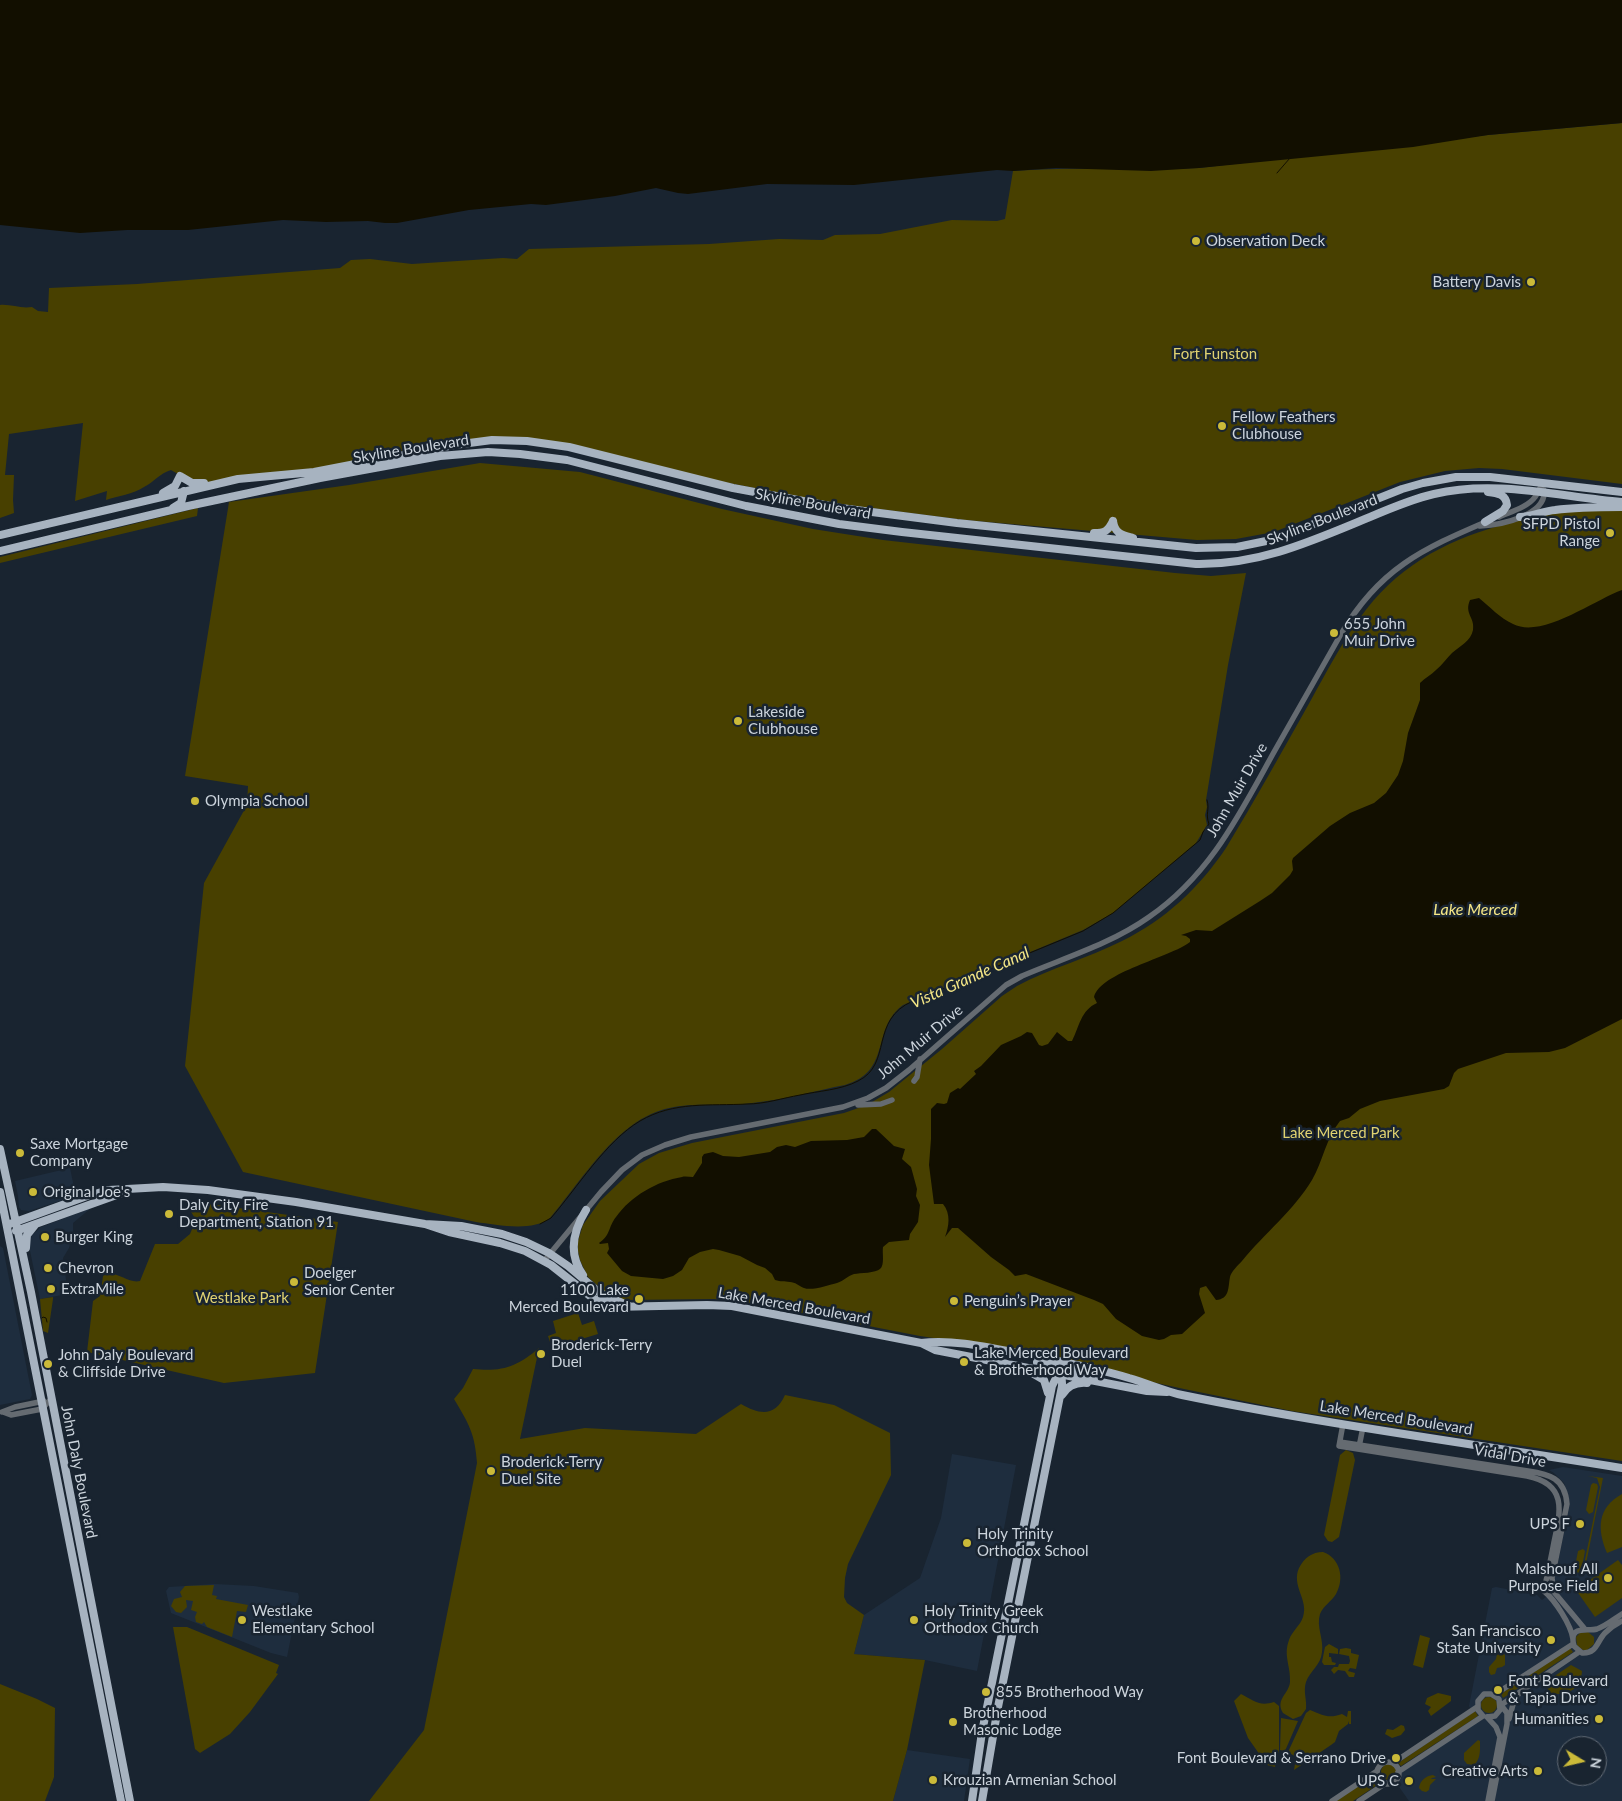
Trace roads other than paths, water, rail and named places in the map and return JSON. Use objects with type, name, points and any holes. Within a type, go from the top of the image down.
[{"type":"main road","name":"Skyline Boulevard","points":[[0,535],[224,482],[325,471],[470,442],[515,440],[569,447],[704,481],[825,506],[1058,534],[1207,548],[1256,544],[1285,536],[1402,489],[1446,478],[1479,477],[1622,492]]},
{"type":"main road","name":"Skyline Boulevard","points":[[0,551],[231,497],[440,456],[488,452],[520,454],[583,464],[754,508],[823,522],[922,535],[1206,564],[1239,562],[1275,554],[1434,494],[1468,489],[1500,488],[1622,502]]},
{"type":"main road","points":[[153,498],[175,486],[180,476],[195,484],[224,482]]},
{"type":"main road","points":[[1468,489],[1497,494],[1506,499],[1507,505],[1505,509],[1485,522]]},
{"type":"main road","points":[[184,491],[187,497],[197,501],[231,497]]},
{"type":"main road","points":[[143,517],[178,506],[183,500],[184,491]]},
{"type":"main road","points":[[1520,517],[1562,509],[1622,507]]},
{"type":"main road","points":[[1058,534],[1105,532],[1113,521],[1114,528],[1118,534],[1144,543]]},
{"type":"main road","name":"John Daly Boulevard","points":[[0,1149],[32,1296],[130,1801]]},
{"type":"main road","name":"Lake Merced Boulevard","points":[[3,1226],[109,1190],[163,1187],[296,1202],[425,1224],[456,1225],[497,1232],[526,1242],[549,1253],[607,1296],[631,1307]]},
{"type":"main road","name":"Lake Merced Boulevard","points":[[5,1235],[102,1199],[134,1190]]},
{"type":"main road","name":"John Daly Boulevard","points":[[0,1192],[3,1226],[42,1405],[121,1801]]},
{"type":"main road","points":[[78,1208],[84,1198],[88,1200],[102,1199]]},
{"type":"main road","points":[[586,1210],[577,1226],[573,1246],[576,1263],[588,1283]]},
{"type":"main road","points":[[32,1296],[34,1286],[25,1242],[30,1231],[38,1223]]},
{"type":"main road","name":"Lake Merced Boulevard","points":[[425,1224],[449,1232],[505,1244],[544,1261],[603,1304],[617,1308],[732,1306],[921,1343],[934,1342],[977,1346],[1036,1357],[1103,1371],[1148,1384],[1167,1392]]},
{"type":"main road","points":[[934,1342],[1054,1367],[1060,1373],[1062,1386],[998,1707],[982,1801]]},
{"type":"main road","name":"Lake Merced Boulevard","points":[[921,1343],[934,1350],[1147,1391],[1167,1392],[1277,1414],[1622,1468]]},
{"type":"main road","points":[[1014,1364],[1038,1375],[1044,1380],[1048,1390],[1047,1405]]},
{"type":"main road","points":[[972,1801],[979,1747],[1052,1386],[1060,1373],[1069,1370],[1139,1382]]},
{"type":"main road","points":[[1058,1406],[1065,1390],[1075,1383],[1120,1385]]},
{"type":"street","name":"John Muir Drive","points":[[544,1261],[601,1192],[622,1170],[642,1156],[657,1148],[708,1134],[851,1106],[880,1092],[1006,985],[1022,976],[1126,932],[1155,913],[1182,891],[1205,866],[1225,838],[1344,628],[1362,603],[1387,577],[1408,560],[1442,540],[1477,527],[1520,517],[1537,508],[1542,502],[1543,483]]},
{"type":"street","name":"John Muir Drive","points":[[1477,527],[1519,508],[1541,493]]},
{"type":"street","points":[[914,1081],[918,1077],[920,1059]]},
{"type":"street","points":[[851,1106],[881,1104],[892,1100]]},
{"type":"street","points":[[1,1413],[15,1407],[42,1405],[51,1398]]},
{"type":"street","name":"Vidal Drive","points":[[1343,1424],[1339,1444],[1548,1475],[1558,1481],[1566,1497],[1544,1592],[1552,1599],[1570,1626],[1573,1642]]},
{"type":"street","points":[[1359,1447],[1363,1428]]},
{"type":"street","name":"Vidal Drive","points":[[1359,1447],[1527,1476],[1544,1481],[1557,1495],[1563,1510],[1552,1578],[1553,1587],[1556,1595],[1587,1629]]},
{"type":"street","points":[[1544,1481],[1548,1475]]},
{"type":"street","points":[[1494,1695],[1573,1642],[1577,1632],[1600,1628],[1622,1614]]},
{"type":"street","points":[[1359,1801],[1386,1783],[1394,1782],[1398,1772],[1485,1716],[1495,1716],[1501,1704],[1579,1652],[1589,1653],[1593,1651],[1606,1632],[1622,1621]]},
{"type":"street","points":[[1587,1629],[1596,1635],[1598,1644]]},
{"type":"street","points":[[1573,1642],[1579,1652]]},
{"type":"street","points":[[1492,1801],[1507,1724],[1514,1701],[1520,1691]]},
{"type":"street","points":[[1332,1801],[1377,1771],[1382,1764],[1386,1762],[1393,1763],[1477,1707],[1481,1696],[1494,1695],[1499,1699],[1507,1713],[1507,1724]]},
{"type":"street","points":[[1477,1707],[1496,1727],[1500,1737],[1488,1801]]},
{"type":"street","points":[[1393,1763],[1398,1772]]},
{"type":"street","points":[[1377,1771],[1379,1779],[1386,1783]]},
{"type":"water","points":[[0,0],[1622,0],[1622,123],[1488,135],[1413,147],[1199,168],[1151,171],[1056,168],[1013,171],[997,170],[854,185],[767,184],[688,194],[656,188],[615,196],[546,205],[531,204],[469,210],[397,223],[283,220],[188,230],[127,230],[80,233],[0,225]]},
{"type":"water","name":"Lake Merced","points":[[1622,590],[1622,1019],[1565,1048],[1549,1052],[1506,1053],[1458,1069],[1454,1073],[1449,1086],[1444,1089],[1380,1101],[1360,1109],[1349,1118],[1340,1121],[1331,1135],[1316,1173],[1305,1191],[1233,1271],[1230,1277],[1228,1292],[1224,1297],[1216,1300],[1206,1286],[1200,1288],[1199,1294],[1205,1313],[1182,1334],[1171,1335],[1159,1340],[1142,1336],[1116,1319],[1103,1304],[1026,1274],[1015,1276],[958,1228],[952,1228],[945,1237],[948,1216],[943,1204],[934,1204],[929,1165],[931,1109],[937,1103],[947,1103],[950,1093],[958,1088],[960,1089],[976,1074],[974,1071],[1001,1045],[1027,1032],[1032,1033],[1039,1045],[1042,1046],[1048,1044],[1057,1032],[1068,1041],[1072,1041],[1084,1014],[1097,1003],[1094,997],[1099,988],[1109,980],[1190,942],[1190,939],[1181,935],[1196,930],[1212,931],[1272,893],[1293,870],[1293,858],[1330,826],[1350,813],[1374,803],[1386,793],[1398,775],[1403,761],[1408,733],[1420,700],[1420,683],[1465,643],[1472,634],[1473,622],[1468,609],[1470,600],[1479,598],[1508,622],[1525,627],[1553,622]]},
{"type":"water","points":[[872,1129],[876,1129],[894,1146],[905,1149],[902,1159],[911,1167],[917,1189],[916,1196],[920,1205],[918,1222],[910,1234],[909,1240],[889,1242],[883,1247],[882,1267],[878,1270],[854,1274],[837,1283],[807,1289],[792,1282],[775,1280],[772,1274],[765,1268],[740,1256],[713,1249],[700,1252],[689,1258],[682,1270],[673,1276],[663,1279],[631,1276],[622,1271],[607,1253],[609,1249],[608,1243],[599,1243],[606,1237],[613,1221],[629,1202],[663,1182],[683,1177],[693,1177],[702,1163],[704,1154],[713,1152],[723,1156],[739,1157],[770,1152],[777,1147],[786,1145],[795,1147],[811,1141],[847,1140],[864,1137]]},
{"type":"waterway","name":"Vista Grande Canal","points":[[1277,173],[1290,158]]},
{"type":"waterway","name":"Vista Grande Canal","points":[[540,1224],[551,1218],[615,1140],[640,1121],[653,1115],[679,1107],[767,1102],[837,1088],[858,1081],[869,1073],[875,1064],[885,1030],[899,1009],[913,1001],[1083,931],[1113,913],[1200,840],[1209,824],[1207,800]]},
{"type":"waterway","points":[[42,1318],[46,1318],[47,1322]]},
{"type":"place","name":"Observation Deck","points":[[1196,241]]},
{"type":"place","name":"Battery Davis","points":[[1531,282]]},
{"type":"place","name":"Fellow Feathers Clubhouse","points":[[1222,426]]},
{"type":"place","name":"SFPD Pistol Range","points":[[1610,533]]},
{"type":"place","name":"655 John Muir Drive","points":[[1334,633]]},
{"type":"place","name":"Lakeside Clubhouse","points":[[738,721]]},
{"type":"place","name":"Olympia School","points":[[195,801]]},
{"type":"place","name":"Saxe Mortgage Company","points":[[20,1153]]},
{"type":"place","name":"Original Joe's","points":[[33,1192]]},
{"type":"place","name":"Daly City Fire Department, Station 91","points":[[169,1214]]},
{"type":"place","name":"Burger King","points":[[45,1237]]},
{"type":"place","name":"Chevron","points":[[48,1268]]},
{"type":"place","name":"Doelger Senior Center","points":[[294,1282]]},
{"type":"place","name":"ExtraMile","points":[[51,1289]]},
{"type":"place","name":"1100 Lake Merced Boulevard","points":[[639,1299]]},
{"type":"place","name":"Penguin’s Prayer","points":[[954,1301]]},
{"type":"place","name":"Broderick-Terry Duel","points":[[541,1354]]},
{"type":"place","name":"Lake Merced Boulevard & Brotherhood Way","points":[[964,1362]]},
{"type":"place","name":"John Daly Boulevard & Cliffside Drive","points":[[48,1364]]},
{"type":"place","name":"Broderick-Terry Duel Site","points":[[491,1471]]},
{"type":"place","name":"UPS F","points":[[1580,1524]]},
{"type":"place","name":"Holy Trinity Orthodox School","points":[[967,1543]]},
{"type":"place","name":"Malshouf All Purpose Field","points":[[1608,1578]]},
{"type":"place","name":"Westlake Elementary School","points":[[242,1620]]},
{"type":"place","name":"Holy Trinity Greek Orthodox Church","points":[[914,1620]]},
{"type":"place","name":"San Francisco State University","points":[[1551,1640]]},
{"type":"place","name":"Font Boulevard & Tapia Drive","points":[[1498,1690]]},
{"type":"place","name":"855 Brotherhood Way","points":[[986,1692]]},
{"type":"place","name":"Humanities","points":[[1599,1719]]},
{"type":"place","name":"Brotherhood Masonic Lodge","points":[[953,1722]]},
{"type":"place","name":"Font Boulevard & Serrano Drive","points":[[1396,1758]]},
{"type":"place","name":"Creative Arts","points":[[1538,1771]]},
{"type":"place","name":"Krouzian Armenian School","points":[[933,1780]]},
{"type":"place","name":"UPS C","points":[[1409,1781]]},
{"type":"park label","name":"Fort Funston","points":[[1215,354]]},
{"type":"park label","name":"Lake Merced Park","points":[[1341,1133]]},
{"type":"park label","name":"Westlake Park","points":[[242,1298]]}]
